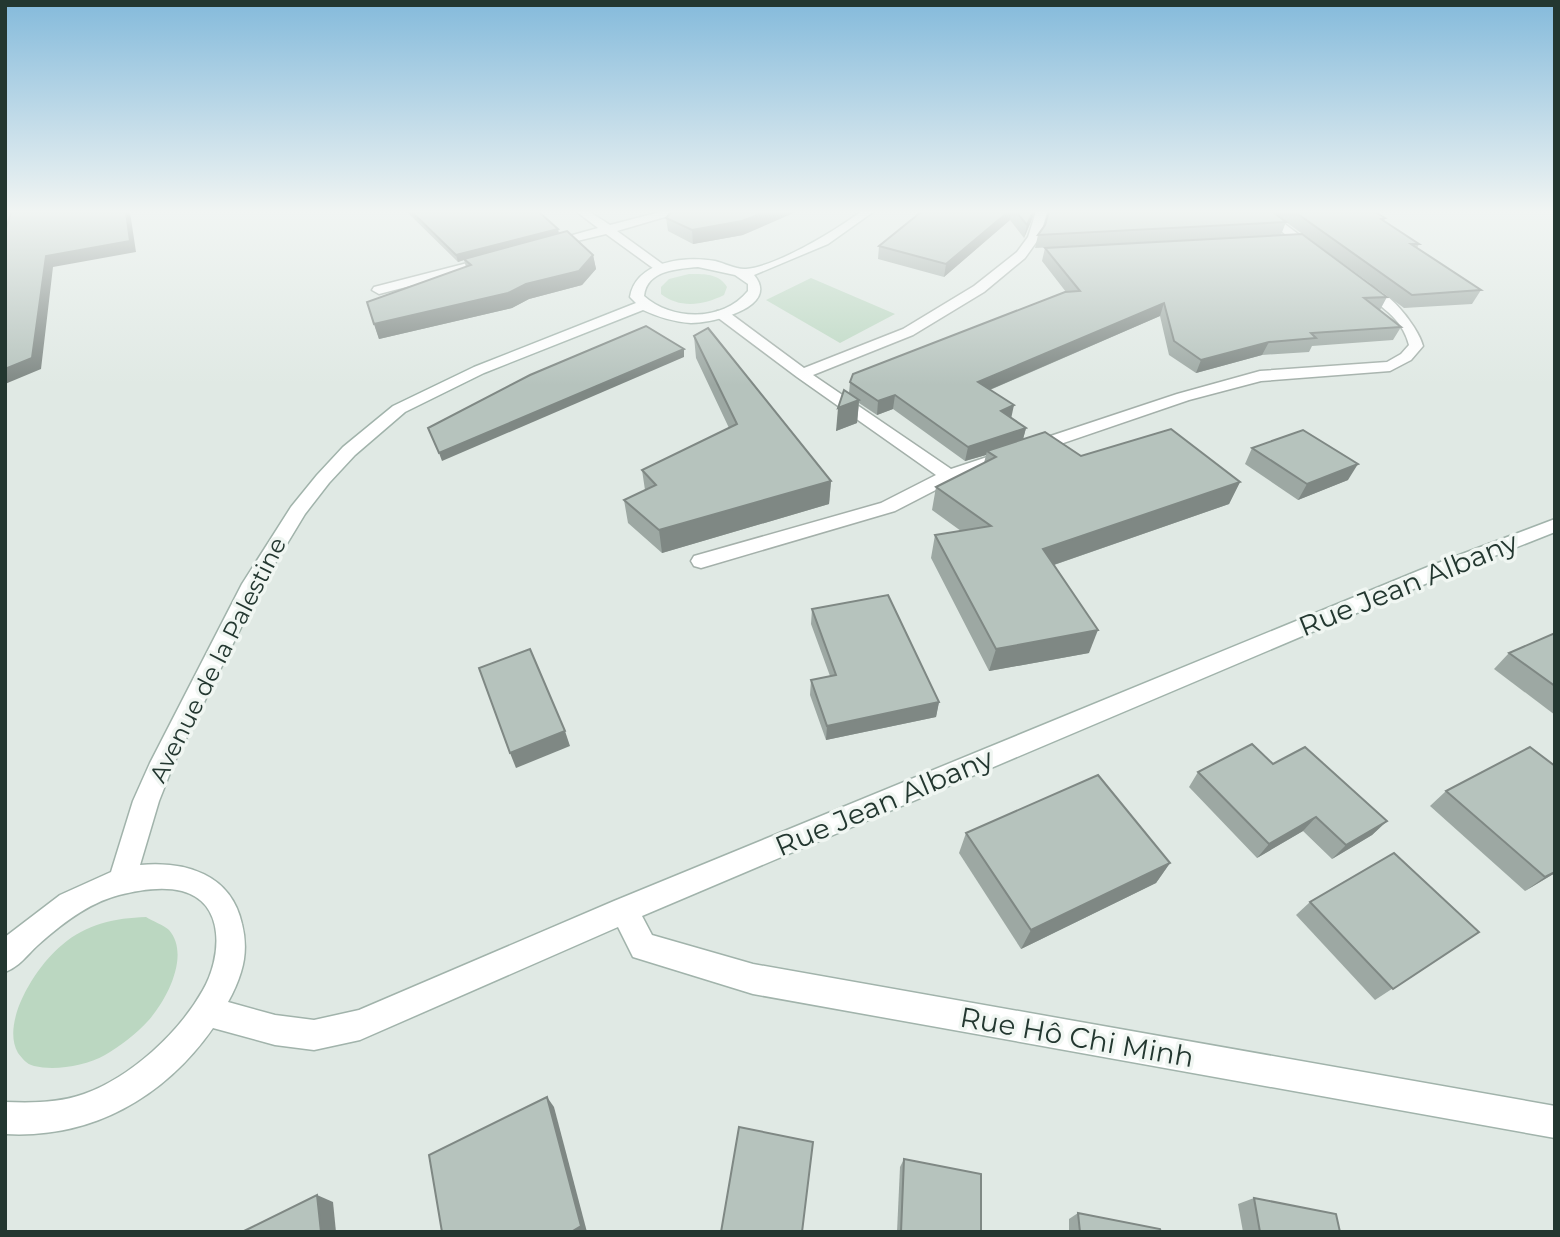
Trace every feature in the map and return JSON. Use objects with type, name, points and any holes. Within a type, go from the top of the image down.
[{"type":"street","points":[[379,290],[456,270]]},
{"type":"street","points":[[659,270],[650,274],[636,289],[636,297],[643,305],[669,316],[687,318],[722,314],[750,300],[754,290],[752,282],[735,270]]},
{"type":"street","points":[[744,274],[755,270]]},
{"type":"street","points":[[802,374],[908,332],[1006,270]]},
{"type":"street","points":[[701,561],[888,507],[950,476],[1183,397],[1260,376],[1390,366],[1406,357],[1416,346],[1414,332],[1405,319],[1352,279]]},
{"type":"street","name":"Avenue de la Palestine","points":[[122,881],[146,801],[162,763],[252,584],[298,511],[349,451],[399,410],[480,370],[643,305]]},
{"type":"street","points":[[722,314],[802,374],[950,476]]},
{"type":"street","name":"Rue Jean Albany","points":[[208,1012],[275,1030],[314,1035],[360,1024],[624,910],[1437,571],[1555,525]]},
{"type":"street","points":[[5,958],[42,923],[72,904],[122,881],[157,876],[188,879],[211,892],[227,913],[232,941],[226,975],[208,1012],[176,1051],[136,1084],[90,1109],[45,1121],[5,1118]]},
{"type":"street","name":"Rue Hô Chi Minh","points":[[624,910],[643,947],[753,979],[1555,1122]]},
{"type":"green space","points":[[689,274],[710,275],[720,279],[727,287],[724,295],[708,301],[684,304],[661,294],[661,287],[669,279]]},
{"type":"green space","points":[[811,278],[895,314],[840,343],[766,300]]},
{"type":"green space","points":[[146,917],[169,930],[178,952],[177,965],[168,991],[154,1013],[128,1040],[97,1059],[60,1068],[27,1063],[18,1053],[14,1026],[24,995],[42,966],[62,945],[91,927],[123,919]]},
{"type":"building","points":[[5,270],[44,270],[32,358],[5,369]]},
{"type":"building","points":[[458,270],[580,270],[526,284],[508,293],[374,324],[367,302]]},
{"type":"building","points":[[1063,270],[1350,270],[1387,297],[1364,298],[1401,327],[1311,333],[1316,338],[1269,342],[1201,360],[1174,341],[1164,303],[978,382],[1014,405],[1001,411],[1026,428],[968,447],[895,395],[878,401],[850,382],[853,374],[1065,292],[1080,291]]},
{"type":"building","points":[[1376,270],[1450,270],[1481,290],[1412,295]]},
{"type":"building","points":[[646,326],[684,349],[439,453],[428,428],[530,375]]},
{"type":"building","points":[[708,328],[831,481],[659,530],[624,500],[656,485],[642,470],[737,424],[694,336]]},
{"type":"building","points":[[844,390],[859,400],[838,408]]},
{"type":"building","points":[[1171,429],[1240,482],[1043,549],[1098,630],[996,649],[935,535],[991,526],[936,487],[996,457],[987,451],[1045,432],[1081,456]]},
{"type":"building","points":[[1303,430],[1358,464],[1307,484],[1252,448]]},
{"type":"building","points":[[888,595],[939,702],[827,726],[811,680],[836,675],[812,609]]},
{"type":"building","points":[[1555,633],[1555,686],[1509,653]]},
{"type":"building","points":[[530,649],[565,731],[510,753],[479,668]]},
{"type":"building","points":[[1252,744],[1273,764],[1305,747],[1387,821],[1346,845],[1316,817],[1269,844],[1198,772]]},
{"type":"building","points":[[1530,747],[1555,766],[1555,872],[1545,877],[1446,791]]},
{"type":"building","points":[[1098,775],[1170,863],[1031,930],[966,833]]},
{"type":"building","points":[[1394,853],[1479,932],[1393,989],[1310,902]]},
{"type":"building","points":[[547,1097],[581,1226],[571,1232],[442,1232],[429,1155]]},
{"type":"building","points":[[739,1127],[813,1142],[802,1232],[721,1232]]},
{"type":"building","points":[[904,1159],[981,1174],[981,1232],[901,1232]]},
{"type":"building","points":[[317,1195],[321,1232],[242,1232]]},
{"type":"building","points":[[1254,1198],[1336,1214],[1340,1232],[1260,1232]]},
{"type":"building","points":[[1078,1213],[1160,1229],[1161,1232],[1080,1232]]}]
